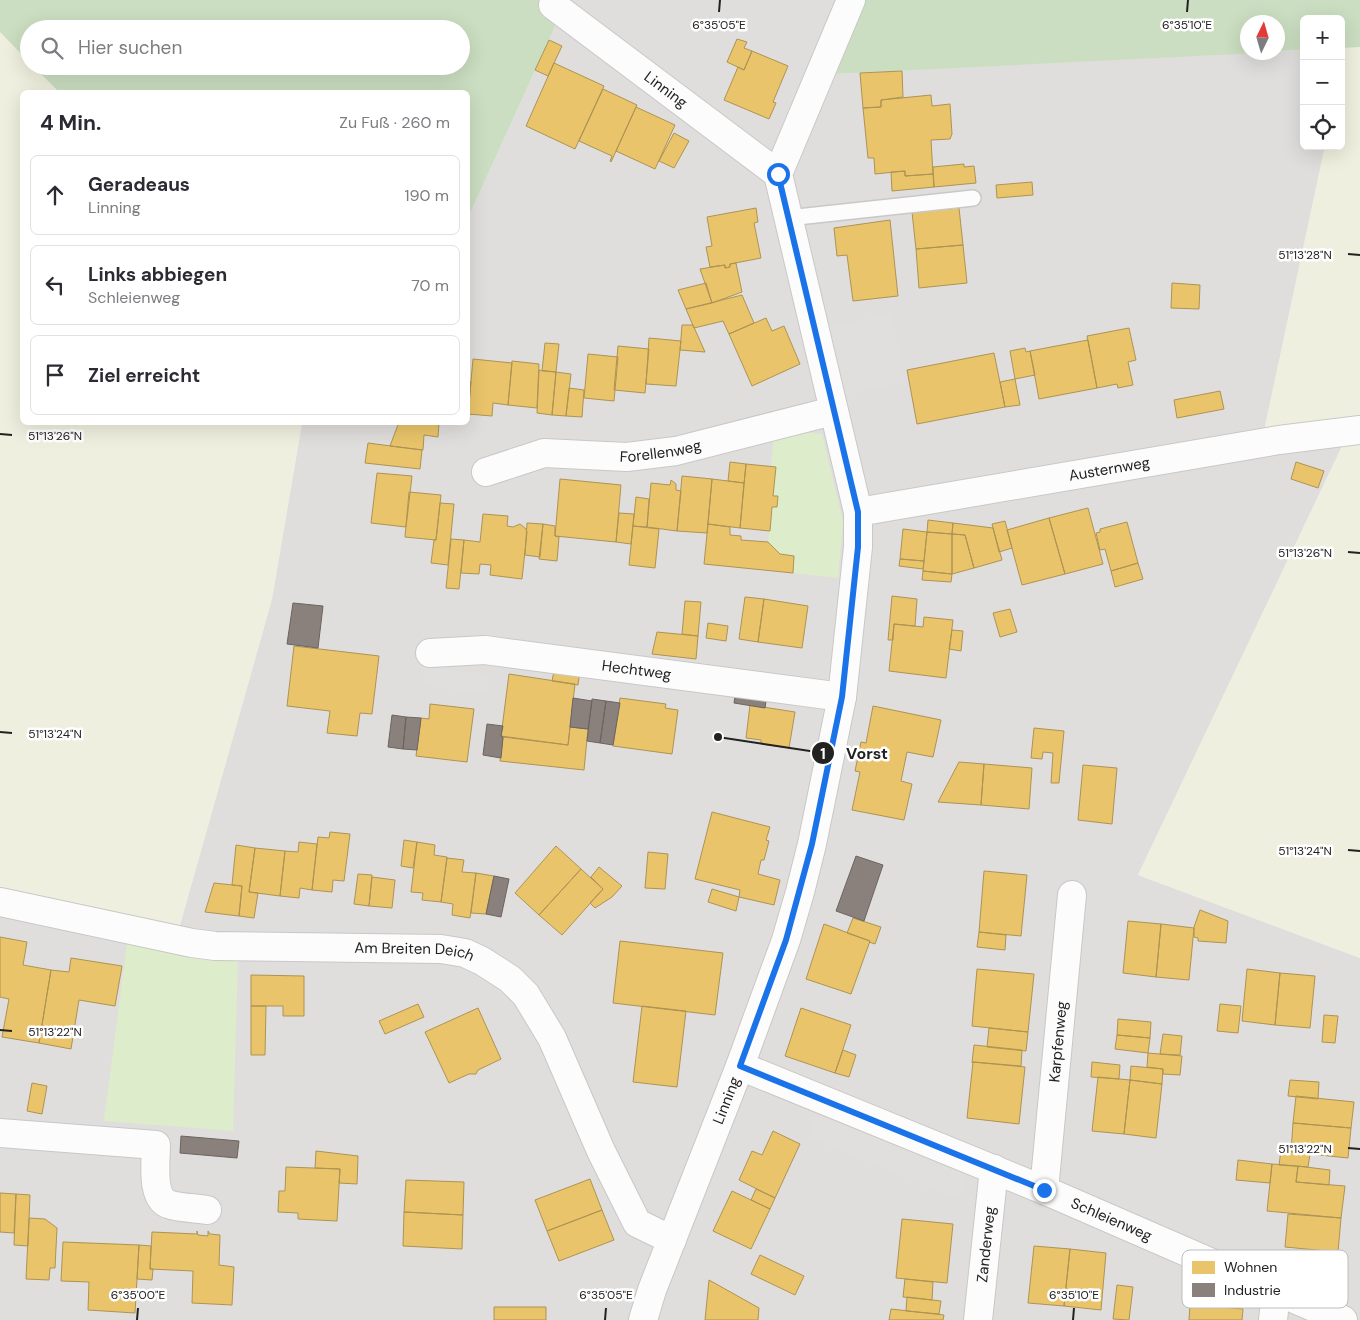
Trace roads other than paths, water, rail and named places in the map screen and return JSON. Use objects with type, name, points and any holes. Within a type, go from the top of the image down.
[{"type":"street","points":[[778,174],[851,0]]},
{"type":"street","name":"Linning","points":[[553,6],[778,174],[788,218],[829,361],[833,411],[858,512],[858,547],[842,697],[812,844],[800,892],[786,940],[740,1066],[652,1290],[643,1320]]},
{"type":"street","name":"Forellenweg","points":[[486,472],[544,453],[627,457],[676,451],[833,411]]},
{"type":"street","name":"Austernweg","points":[[858,512],[1280,440],[1360,430]]},
{"type":"street","name":"Hechtweg","points":[[430,653],[485,650],[842,697]]},
{"type":"street","name":"Karpfenweg","points":[[1044,1190],[1072,895]]},
{"type":"street","name":"Am Breiten Deich","points":[[0,902],[214,946],[441,949],[465,953],[482,961],[510,979],[526,995],[538,1013],[566,1067],[601,1151],[638,1223],[672,1240]]},
{"type":"street","name":"Schleienweg","points":[[740,1066],[994,1168],[1182,1251]]},
{"type":"street","points":[[0,1133],[156,1145],[156,1188],[159,1198],[169,1205],[207,1210]]},
{"type":"street","name":"Zanderweg","points":[[978,1320],[994,1168]]},
{"type":"street","name":"Schleienweg","points":[[1314,1308],[1343,1320]]},
{"type":"lane","points":[[788,218],[973,198]]},
{"type":"place","name":"Vorst","points":[[718,737]]}]
